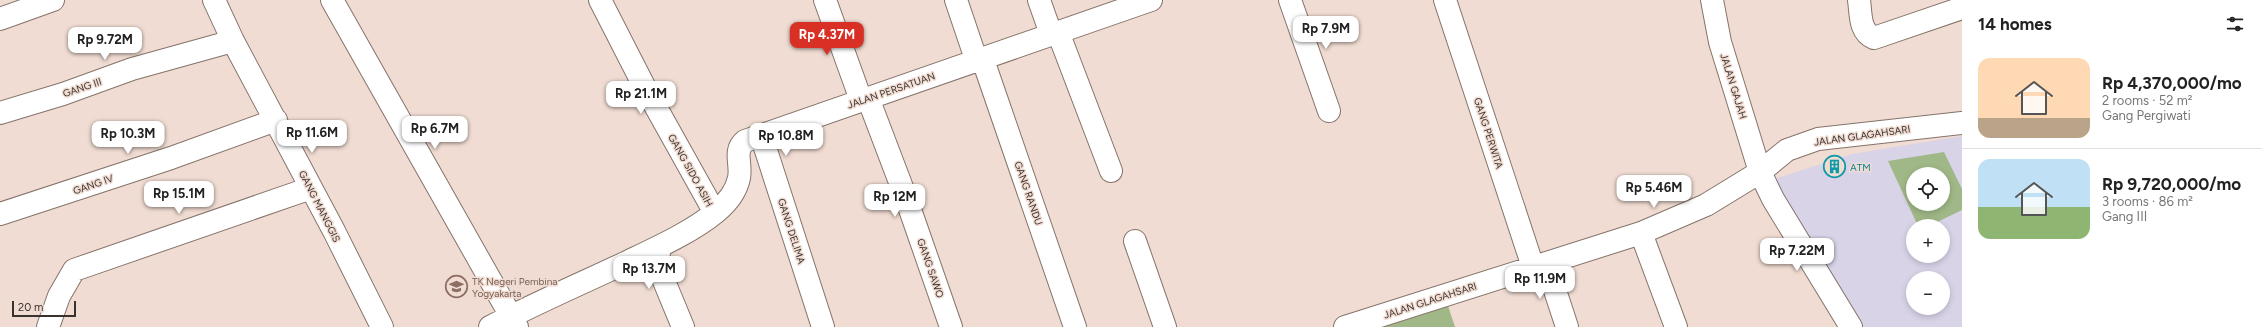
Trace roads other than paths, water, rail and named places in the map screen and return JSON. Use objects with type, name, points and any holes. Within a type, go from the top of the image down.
[{"type":"street","points":[[0,19],[53,0]]},
{"type":"street","name":"GANG MANGGIS","points":[[214,0],[233,41],[311,188],[376,326]]},
{"type":"street","points":[[332,0],[457,224],[514,321]]},
{"type":"street","name":"GANG SIDO ASIH","points":[[600,0],[643,84],[715,213]]},
{"type":"street","name":"GANG SAWO","points":[[825,0],[864,99],[906,198],[951,327]]},
{"type":"street","name":"GANG RANDU","points":[[956,0],[980,61],[1075,327]]},
{"type":"street","points":[[1039,0],[1055,33],[1111,171]]},
{"type":"street","name":"JALAN PERSATUAN","points":[[490,327],[514,321],[660,247],[715,213],[729,200],[736,189],[741,166],[738,153],[739,146],[745,141],[864,99],[980,61],[1151,0]]},
{"type":"street","points":[[1290,0],[1329,111]]},
{"type":"street","name":"GANG PERWITA","points":[[1445,0],[1539,265],[1567,327]]},
{"type":"street","name":"JALAN GAJAH","points":[[1712,0],[1720,42],[1760,172],[1773,199],[1851,327]]},
{"type":"street","points":[[1859,0],[1862,25],[1867,34],[1874,38],[1962,8]]},
{"type":"street","name":"GANG III","points":[[0,113],[63,94],[132,69],[233,41]]},
{"type":"street","name":"GANG IV","points":[[0,214],[171,158],[276,120]]},
{"type":"street","name":"JALAN GLAGAHSARI","points":[[1348,327],[1641,233],[1706,206],[1760,172],[1787,150],[1818,139],[1962,123]]},
{"type":"street","name":"GANG DELIMA","points":[[761,135],[823,327]]},
{"type":"street","points":[[48,327],[59,296],[74,270],[311,188]]},
{"type":"street","points":[[1641,233],[1676,327]]},
{"type":"street","points":[[1135,241],[1165,327]]},
{"type":"street","points":[[660,247],[657,264],[683,327]]},
{"type":"place","name":"ATM","points":[[1834,167]]},
{"type":"place","name":"TK Negeri Pembina Yogyakarta","points":[[456,287]]}]
